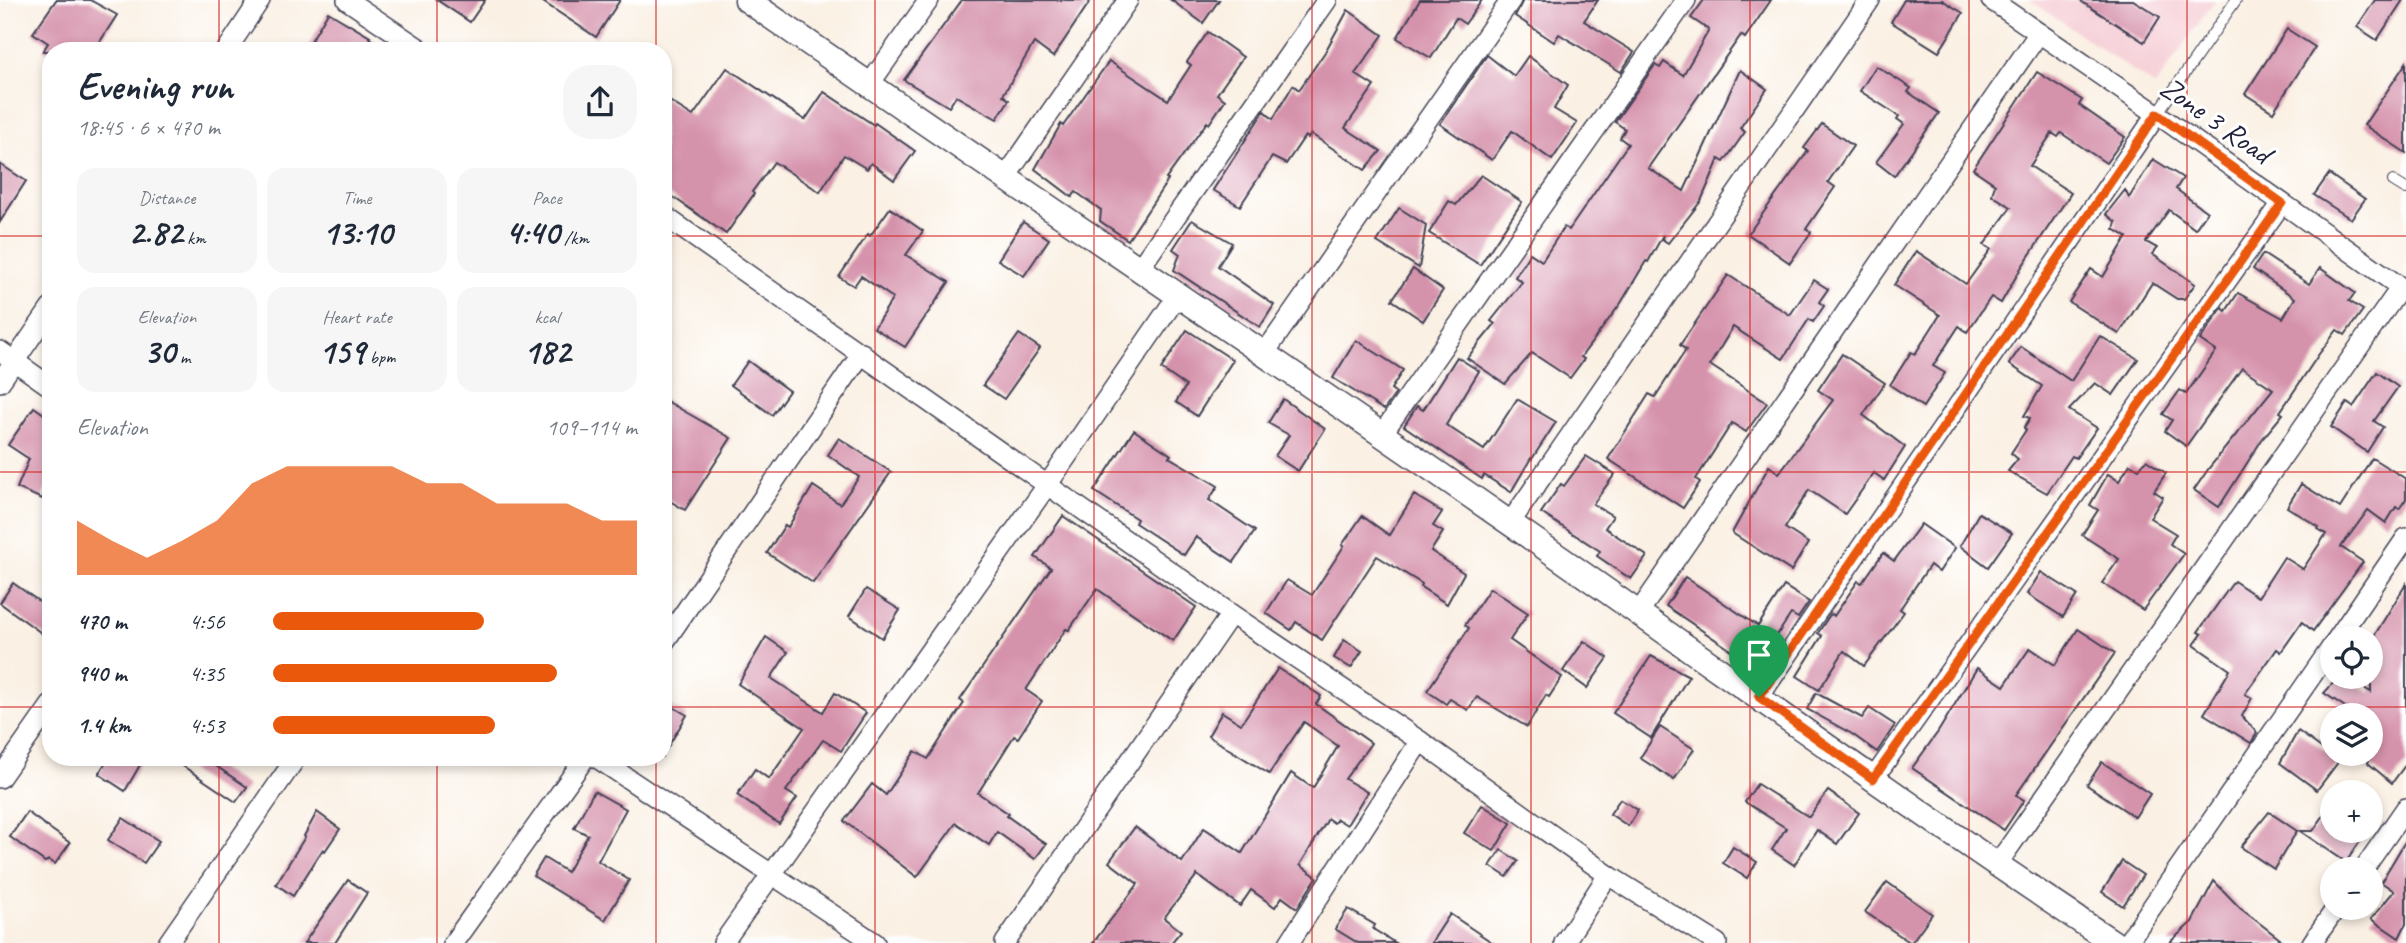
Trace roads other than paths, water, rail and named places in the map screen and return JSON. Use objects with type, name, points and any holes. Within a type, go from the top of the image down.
[{"type":"street","points":[[232,42],[260,0]]},
{"type":"street","points":[[348,0],[410,42]]},
{"type":"street","points":[[747,0],[1639,612],[1996,866],[2114,943]]},
{"type":"street","points":[[869,85],[929,0]]},
{"type":"street","points":[[1005,177],[1128,0]]},
{"type":"street","points":[[1139,269],[1327,0]]},
{"type":"street","points":[[1264,354],[1511,0]]},
{"type":"street","points":[[1382,434],[1686,0]]},
{"type":"street","points":[[1510,523],[1870,0]]},
{"type":"street","name":"Zone 3 Road","points":[[1991,0],[2403,289]]},
{"type":"street","points":[[1639,612],[2039,33]]},
{"type":"street","points":[[1759,697],[2157,114]]},
{"type":"street","points":[[1873,779],[2282,203]]},
{"type":"street","points":[[672,227],[862,353],[1231,614],[1420,741],[1608,875],[1717,943]]},
{"type":"street","points":[[1996,866],[2403,289]]},
{"type":"street","points":[[723,943],[1048,484],[1178,295]]},
{"type":"street","points":[[0,382],[7,357],[42,318]]},
{"type":"street","points":[[672,631],[862,353]]},
{"type":"street","points":[[7,357],[42,381]]},
{"type":"street","points":[[2346,626],[2406,538]]},
{"type":"street","points":[[1005,943],[1231,614]]},
{"type":"street","points":[[2127,943],[2320,664]]},
{"type":"street","points":[[0,778],[42,718]]},
{"type":"street","points":[[1289,943],[1420,741]]},
{"type":"street","points":[[168,943],[290,766]]},
{"type":"street","points":[[453,943],[579,766]]},
{"type":"street","points":[[609,766],[875,943]]},
{"type":"street","points":[[2372,857],[2406,808]]},
{"type":"street","points":[[1564,943],[1608,875]]},
{"type":"street","points":[[2312,943],[2328,920]]},
{"type":"lane","points":[[2157,114],[2236,0]]},
{"type":"lane","points":[[2393,181],[2406,189]]}]
